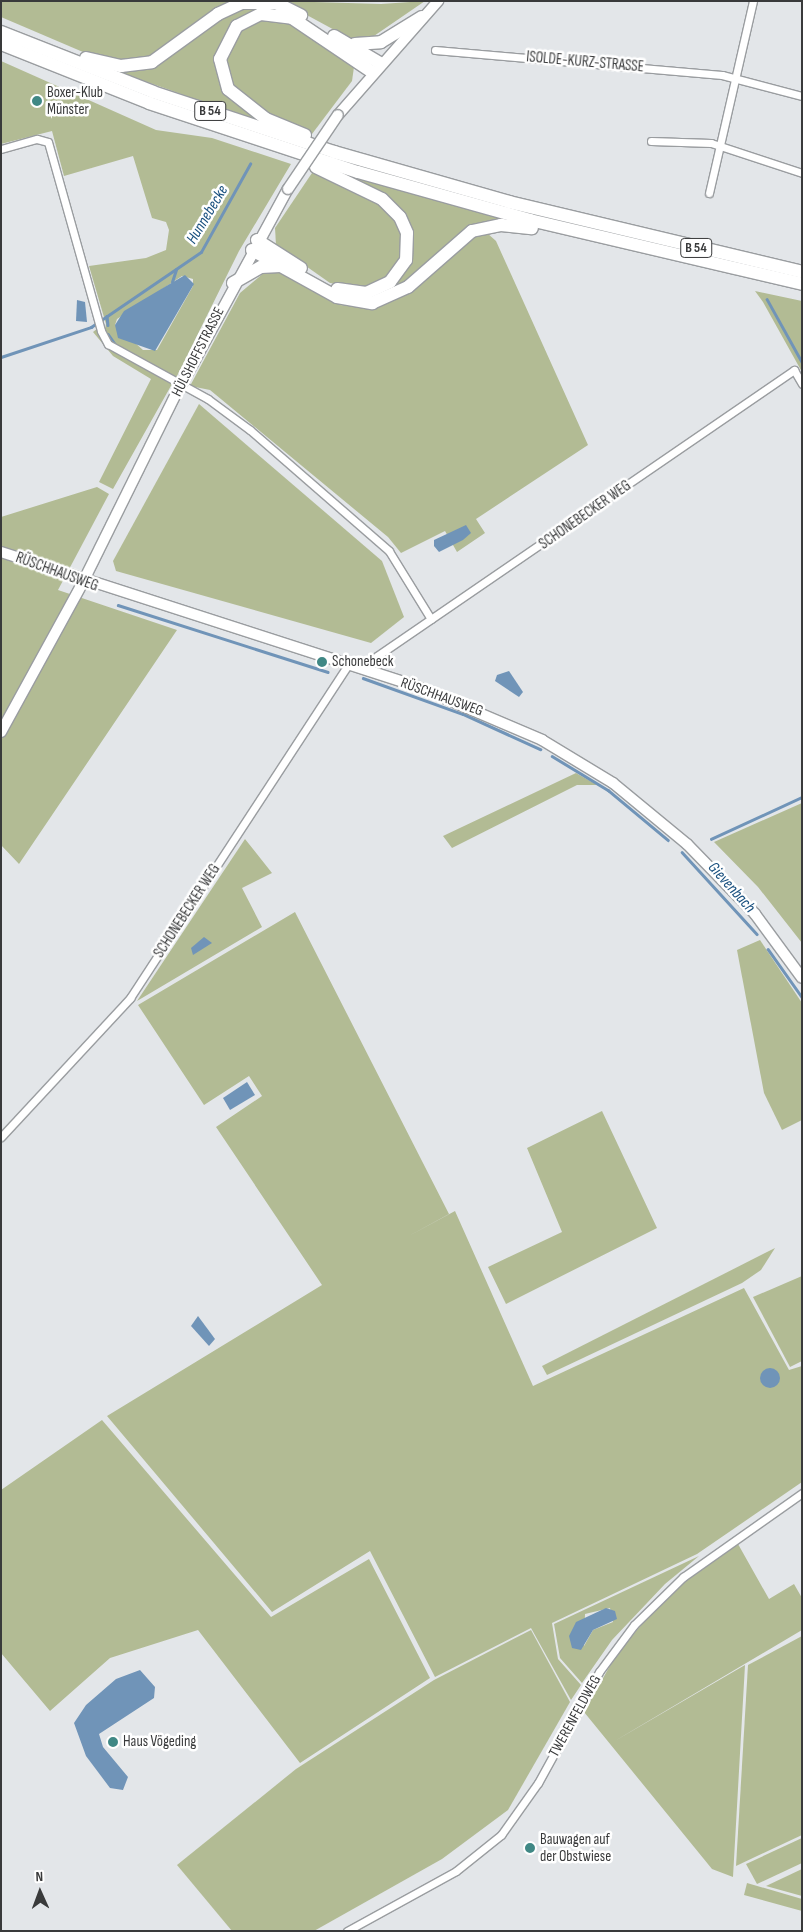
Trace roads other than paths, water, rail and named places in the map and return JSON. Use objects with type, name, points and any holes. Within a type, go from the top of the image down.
[{"type":"highway","points":[[20,40],[107,64],[142,64],[170,52],[226,9],[258,2],[293,10],[345,42],[376,67]]},
{"type":"highway","points":[[376,67],[299,21],[276,14],[257,15],[240,23],[228,36],[220,59],[226,85],[246,107],[283,126],[368,155],[402,172]]},
{"type":"highway","points":[[345,42],[374,44],[422,17]]},
{"type":"highway","name":"B 54","points":[[1,32],[215,113],[402,172],[802,272]]},
{"type":"highway","name":"B 54","points":[[1,44],[228,131],[458,201],[662,252],[802,284]]},
{"type":"highway","points":[[228,131],[259,148],[318,168],[377,196],[400,218],[408,248],[394,278],[377,290],[358,294],[329,286],[254,245]]},
{"type":"highway","points":[[254,245],[280,266],[337,297],[372,303],[400,293],[453,243],[486,226],[516,225],[627,251],[662,252]]},
{"type":"highway","points":[[233,283],[260,267],[280,266]]},
{"type":"main road","name":"HÜLSHOFFSTRASSE","points":[[1,732],[83,582],[181,385],[254,245],[288,189],[338,115],[376,67],[438,1]]},
{"type":"main road","name":"RÜSCHHAUSWEG","points":[[1,552],[83,582],[367,671],[504,720],[614,783],[710,866],[755,914],[802,978]]},
{"type":"street","points":[[709,193],[753,1]]},
{"type":"street","name":"ISOLDE-KURZ-STRASSE","points":[[435,50],[734,78],[802,96]]},
{"type":"street","points":[[1,149],[36,139],[48,142],[100,331],[122,355],[230,414],[368,531],[389,551],[431,619]]},
{"type":"street","points":[[651,141],[720,146],[802,173]]},
{"type":"street","name":"SCHONEBECKER WEG","points":[[367,671],[378,656],[595,511],[794,370],[802,384]]},
{"type":"street","name":"SCHONEBECKER WEG","points":[[1,1137],[130,998],[348,665]]},
{"type":"street","name":"TWERENFELDWEG","points":[[347,1931],[456,1871],[501,1835],[538,1783],[599,1672],[634,1624],[683,1577],[802,1493]]},
{"type":"water","points":[[185,275],[194,284],[155,351],[118,338],[115,325],[124,311]]},
{"type":"water","points":[[77,300],[85,302],[87,322],[76,321]]},
{"type":"water","points":[[466,525],[471,533],[463,540],[439,552],[434,546],[434,540]]},
{"type":"water","points":[[509,671],[523,692],[519,697],[495,681],[497,675]]},
{"type":"water","points":[[204,937],[212,943],[193,955],[191,948]]},
{"type":"water","points":[[247,1082],[255,1095],[230,1110],[223,1098]]},
{"type":"water","points":[[198,1316],[215,1339],[209,1346],[191,1326]]},
{"type":"water","points":[[770,1368],[777,1371],[780,1378],[777,1385],[770,1388],[763,1385],[760,1378],[763,1371]]},
{"type":"water","points":[[606,1608],[615,1611],[617,1619],[593,1630],[581,1650],[572,1648],[569,1636],[576,1622]]},
{"type":"water","points":[[140,1670],[155,1687],[154,1698],[99,1734],[103,1747],[128,1777],[123,1790],[110,1788],[86,1756],[74,1723],[86,1705],[116,1679]]},
{"type":"waterway","name":"Hunnebecke","points":[[1,357],[91,327],[201,252],[250,164]]},
{"type":"waterway","name":"Hunnebecke","points":[[172,282],[176,270]]},
{"type":"waterway","name":"Gievenbach","points":[[767,299],[802,362]]},
{"type":"waterway","name":"Hunnebecke","points":[[107,316],[108,325]]},
{"type":"waterway","points":[[108,334],[115,344]]},
{"type":"waterway","points":[[118,605],[328,672]]},
{"type":"waterway","points":[[363,678],[463,714],[540,749]]},
{"type":"waterway","points":[[552,756],[608,790],[668,840]]},
{"type":"waterway","name":"Gievenbach","points":[[711,839],[802,797]]},
{"type":"waterway","name":"Gievenbach","points":[[682,852],[757,934]]},
{"type":"waterway","name":"Gievenbach","points":[[768,949],[802,997]]},
{"type":"place","name":"Boxer-Klub Münster","points":[[37,101]]},
{"type":"place","name":"Schonebeck","points":[[322,662]]},
{"type":"place","name":"Haus Vögeding","points":[[113,1742]]},
{"type":"place","name":"Bauwagen auf der Obstwiese","points":[[530,1848]]}]
